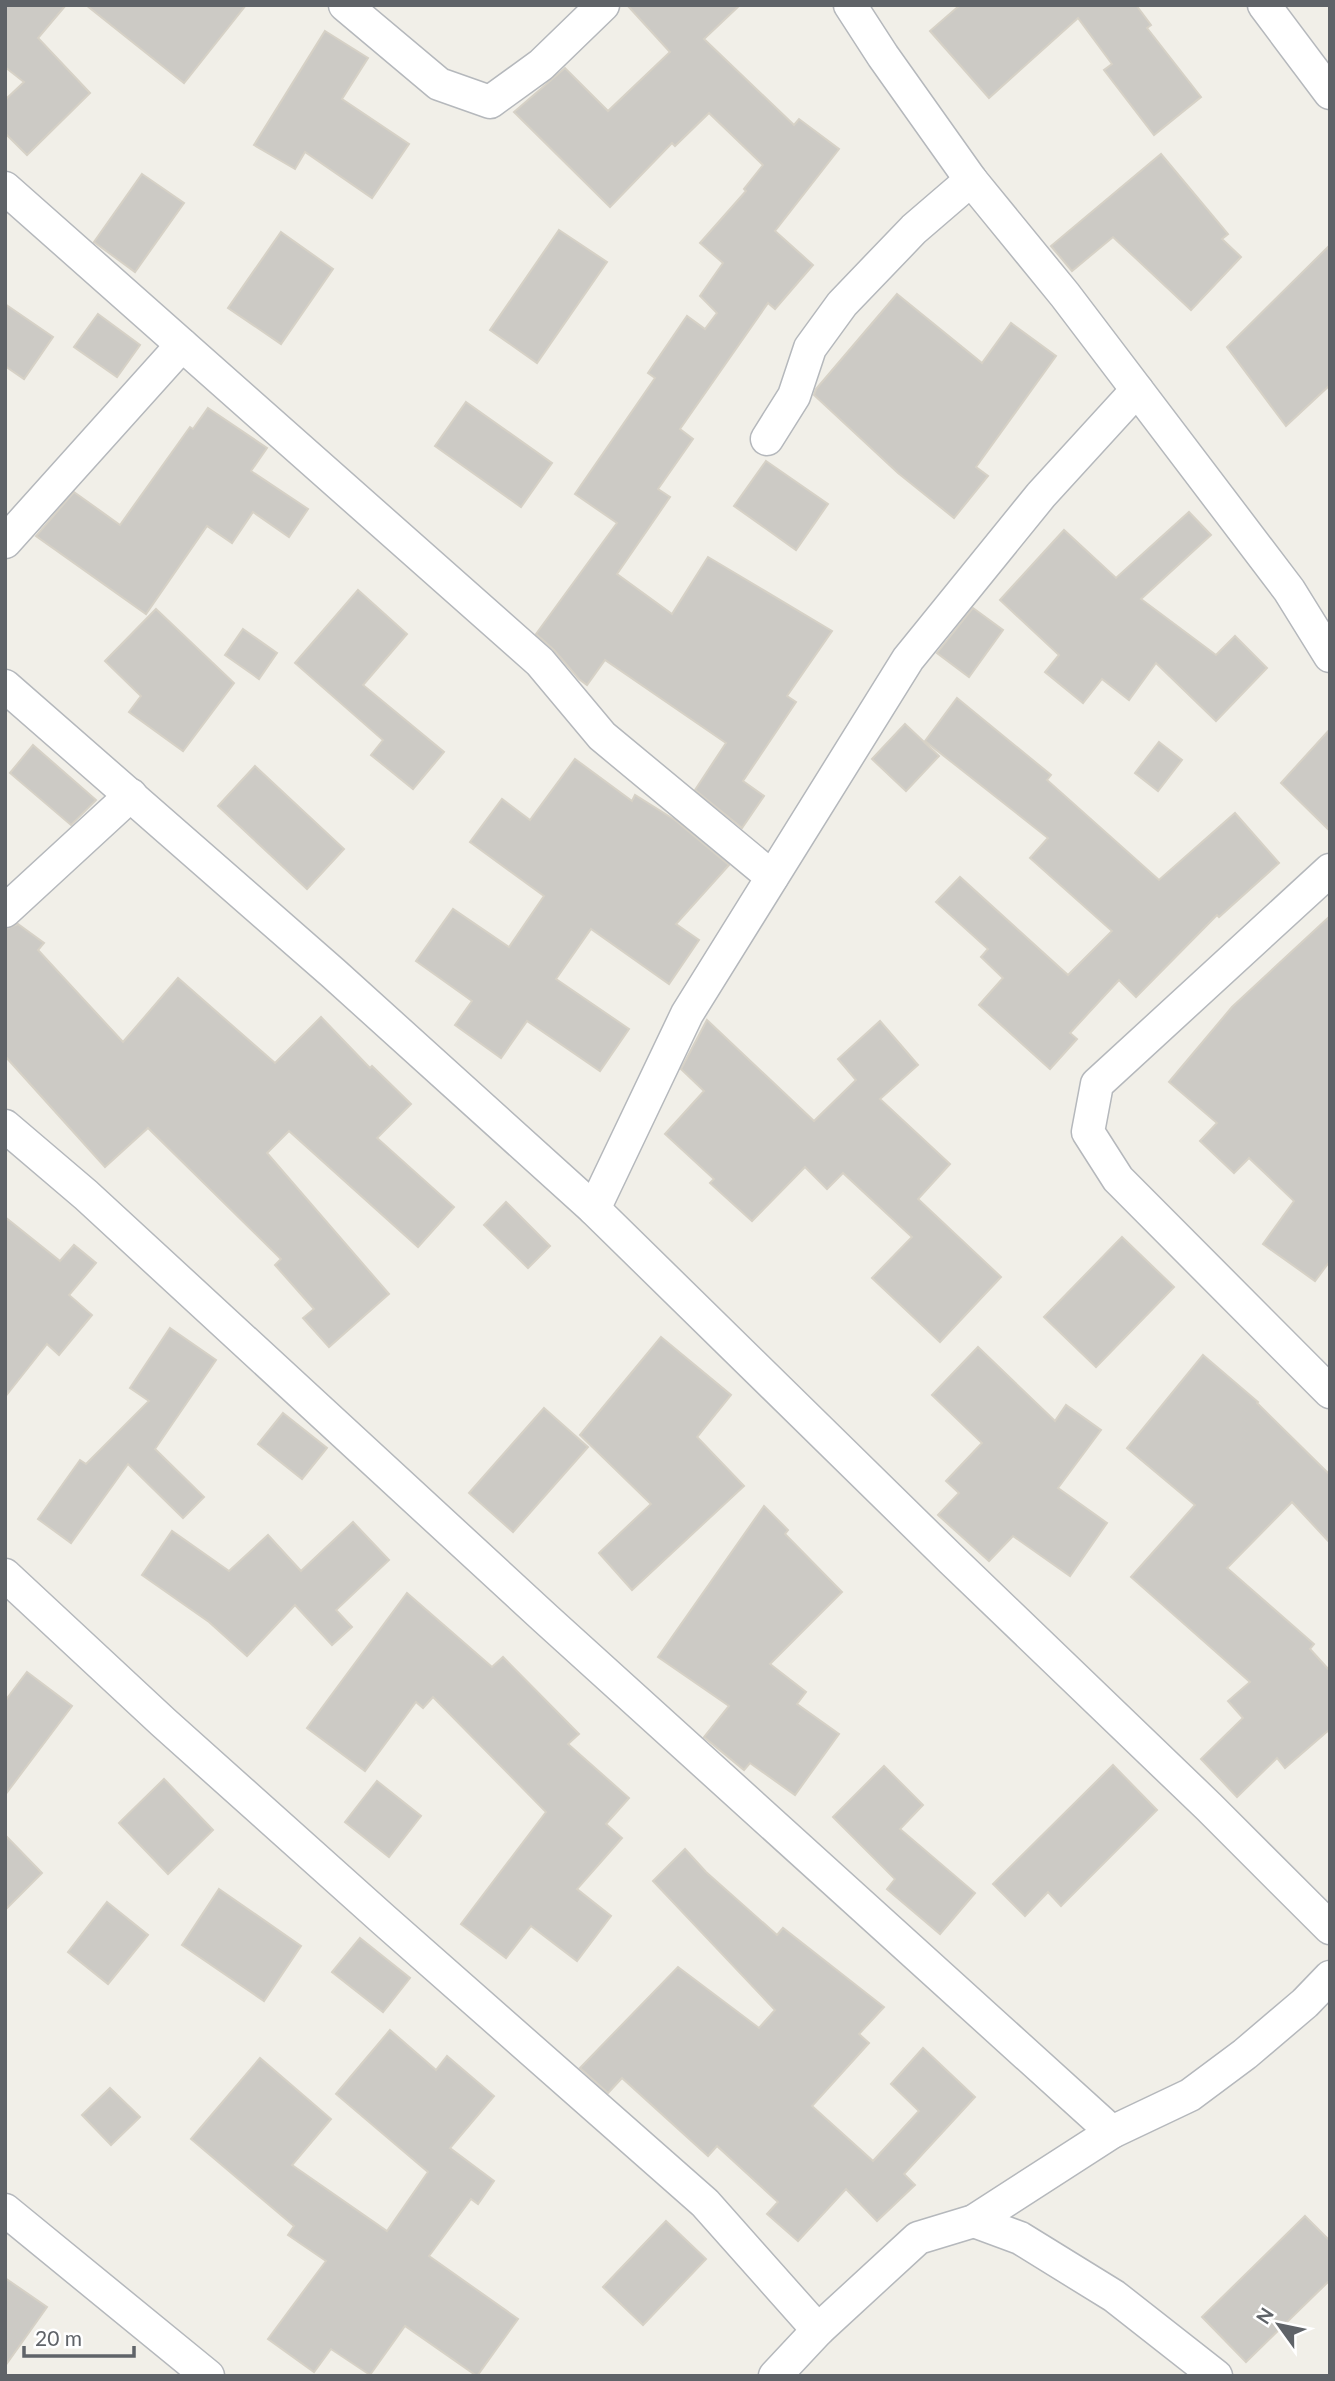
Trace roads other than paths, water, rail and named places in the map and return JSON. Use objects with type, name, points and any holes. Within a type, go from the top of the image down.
[{"type":"street","points":[[345,5],[439,84],[490,102],[541,65],[603,5]]},
{"type":"street","points":[[850,5],[971,180],[1065,295],[1289,590],[1330,656]]},
{"type":"street","points":[[1264,5],[1330,93]]},
{"type":"street","points":[[767,439],[794,396],[810,348],[842,304],[914,229],[971,180]]},
{"type":"street","points":[[5,188],[540,662],[602,736],[772,877]]},
{"type":"street","points":[[5,542],[182,345]]},
{"type":"street","points":[[594,1209],[687,1014],[908,659],[1041,495],[1137,390]]},
{"type":"street","points":[[5,686],[333,972],[594,1209],[1330,1928]]},
{"type":"street","points":[[5,911],[131,795]]},
{"type":"street","points":[[1330,870],[1097,1084],[1088,1132],[1118,1179],[1330,1392]]},
{"type":"street","points":[[5,1126],[86,1195],[546,1619],[1112,2132]]},
{"type":"street","points":[[5,1575],[173,1731],[705,2203],[818,2330]]},
{"type":"street","points":[[775,2376],[818,2330],[918,2238],[974,2221],[1112,2132],[1190,2095],[1305,2003],[1330,1977]]},
{"type":"street","points":[[5,2210],[208,2376]]},
{"type":"street","points":[[974,2221],[1020,2238],[1114,2296],[1216,2376]]}]
